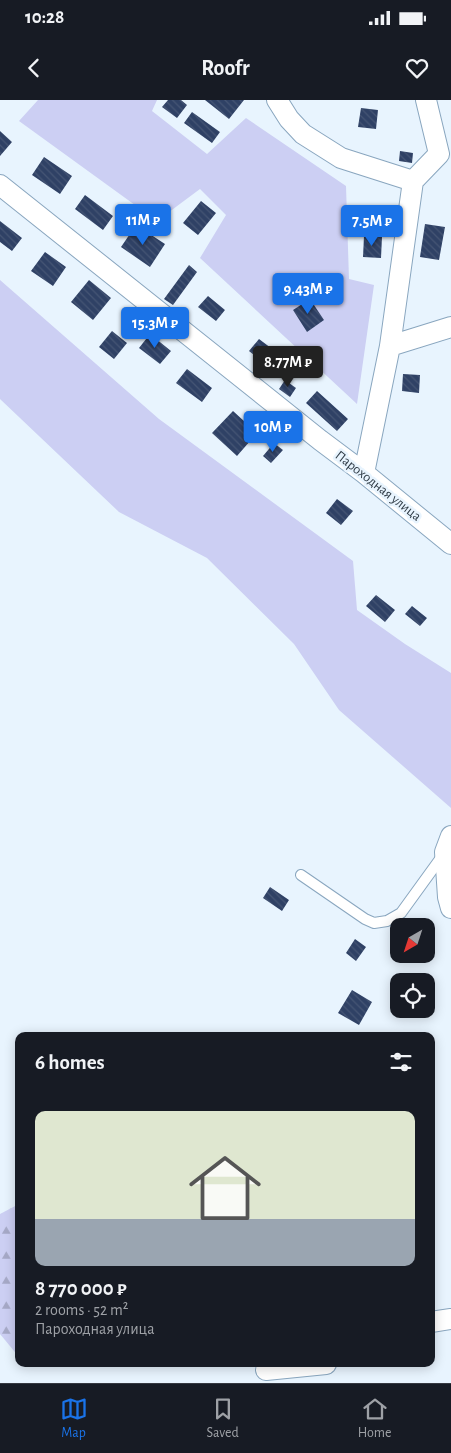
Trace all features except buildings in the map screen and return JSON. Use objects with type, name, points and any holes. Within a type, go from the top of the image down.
[{"type":"street","points":[[277,100],[289,119],[303,134],[341,158],[413,181]]},
{"type":"street","points":[[364,473],[390,346],[413,181],[445,158],[426,100]]},
{"type":"street","name":"Пароходная улица","points":[[0,185],[451,544]]},
{"type":"street","points":[[390,346],[451,327]]},
{"type":"street","points":[[448,844],[448,897],[451,908]]},
{"type":"street","points":[[435,1321],[451,1319]]},
{"type":"street","points":[[266,1370],[296,1367]]},
{"type":"lane","points":[[301,875],[366,919],[374,922],[387,921],[401,913],[448,844]]},
{"type":"green space","points":[[38,100],[157,100],[152,111],[207,154],[246,118],[346,186],[349,279],[374,285],[357,404],[200,258],[226,215],[200,189],[157,221],[19,121]]},
{"type":"green space","points":[[0,280],[159,419],[353,561],[357,610],[405,644],[451,673],[451,808],[339,710],[294,644],[207,558],[119,512],[0,399]]},
{"type":"green space","points":[[15,1206],[15,1352],[0,1334],[0,1214]]}]
